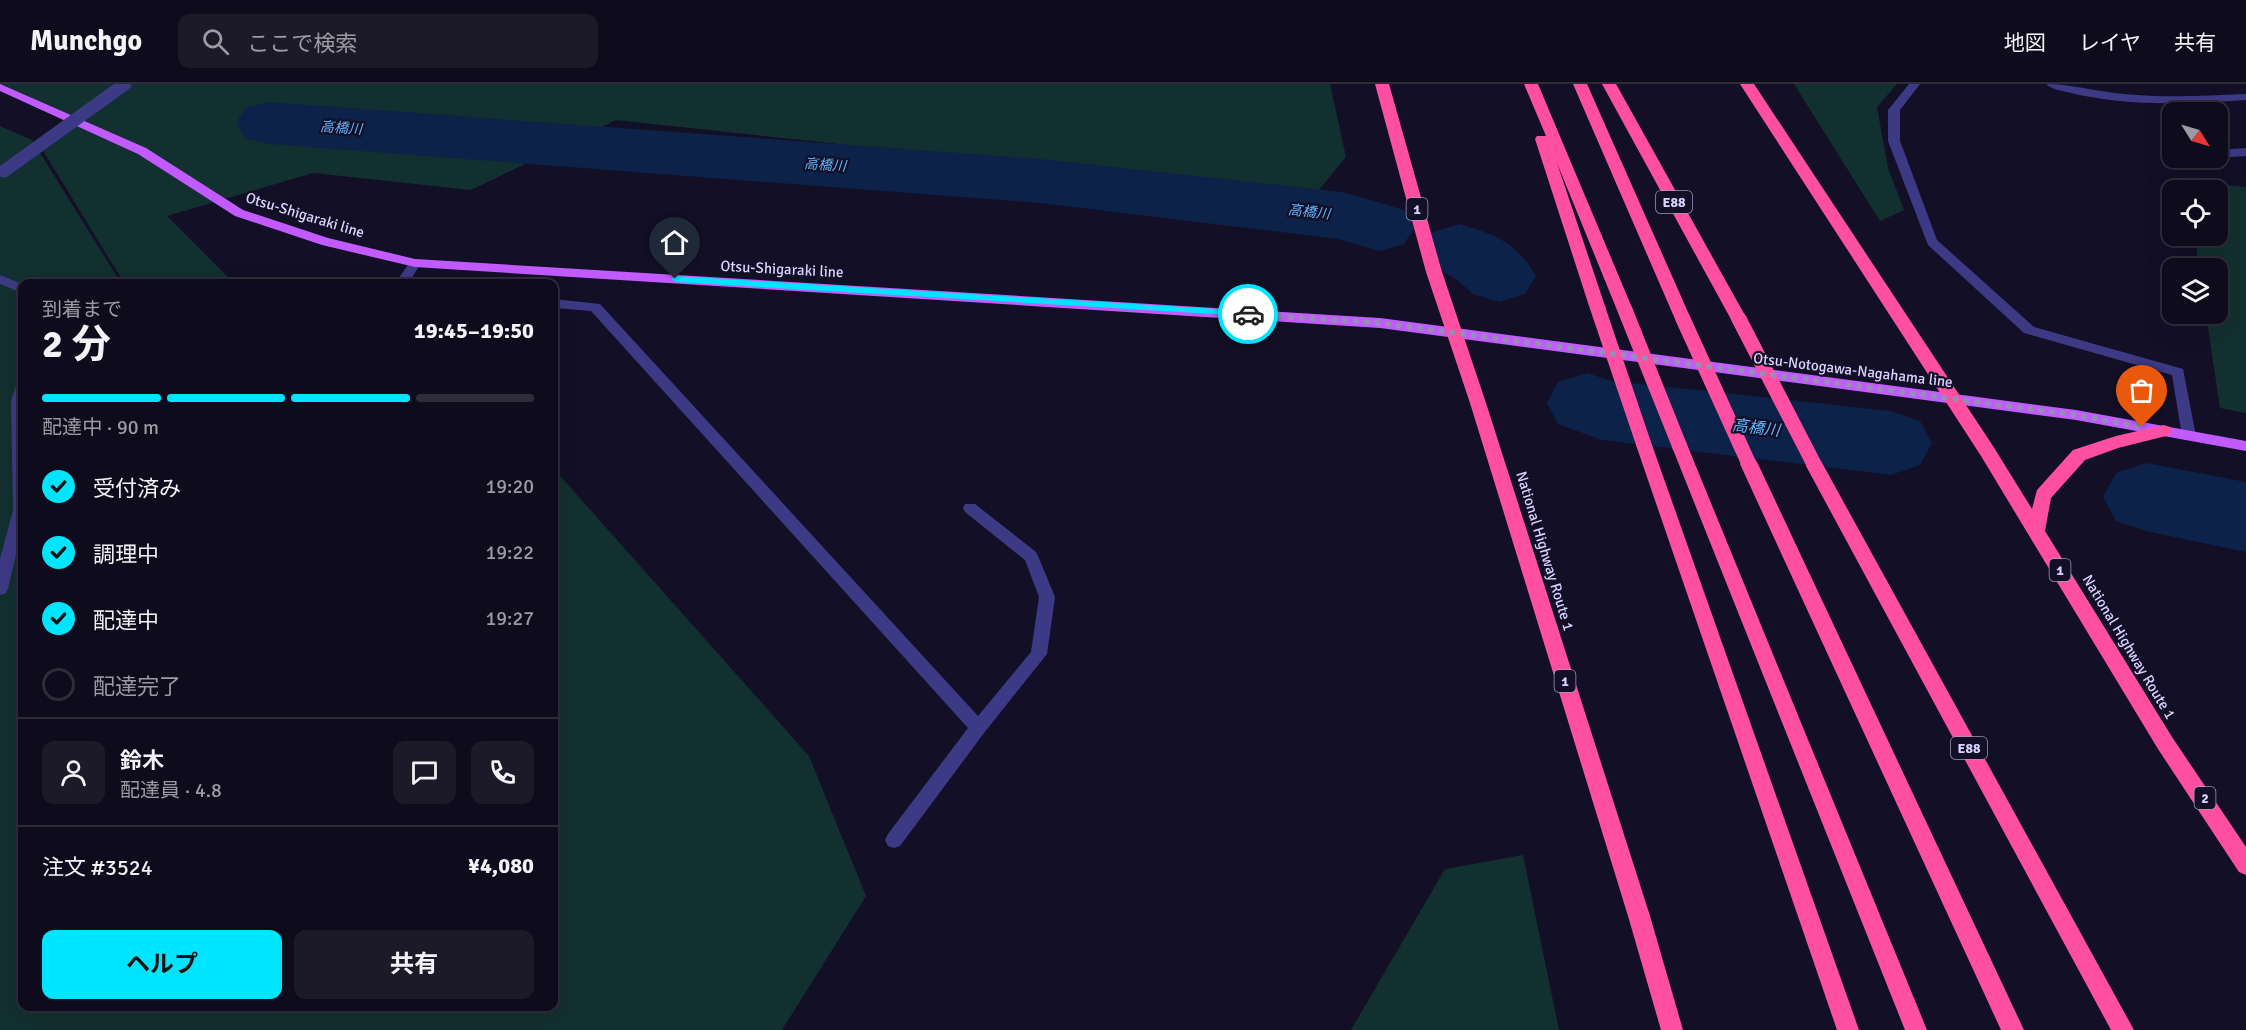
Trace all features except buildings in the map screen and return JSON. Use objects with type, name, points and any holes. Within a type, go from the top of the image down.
[{"type":"highway","name":"National Highway Route 1","points":[[1382,84],[1434,272],[1639,916],[1672,1030]]},
{"type":"highway","points":[[1524,84],[1644,445],[1848,1030]]},
{"type":"highway","points":[[1531,84],[1625,310],[1916,1030]]},
{"type":"highway","name":"E88","points":[[1580,84],[1749,464],[2013,1030]]},
{"type":"highway","name":"E88","points":[[1609,84],[1739,319],[1815,466],[2123,1030]]},
{"type":"highway","name":"National Highway Route 1","points":[[1747,84],[1953,399],[2165,743],[2246,865]]},
{"type":"highway","points":[[2036,531],[2043,495],[2079,455],[2116,442],[2164,431]]},
{"type":"main road","name":"Otsu-Shigaraki line","points":[[0,87],[142,151],[239,213],[326,242],[415,263],[1338,319],[1455,333]]},
{"type":"main road","name":"Otsu-Notogawa-Nagahama line","points":[[1455,333],[2076,415],[2246,446]]},
{"type":"main road","name":"2","points":[[2165,743],[2246,853]]},
{"type":"street","points":[[2,173],[125,84]]},
{"type":"street","points":[[1915,84],[1894,110],[1894,141],[1932,242],[2029,330],[2178,372],[2188,436]]},
{"type":"street","points":[[2051,84],[2117,97],[2172,99],[2246,97]]},
{"type":"street","points":[[2228,153],[2246,152]]},
{"type":"street","points":[[404,279],[415,263]]},
{"type":"street","points":[[0,279],[18,288]]},
{"type":"street","points":[[558,304],[595,307],[978,728]]},
{"type":"street","points":[[894,840],[978,728],[1039,654],[1047,597],[1031,556],[970,508]]},
{"type":"street","points":[[0,589],[18,518]]},
{"type":"green space","points":[[0,84],[1330,84],[1346,157],[1315,195],[616,120],[471,190],[313,173],[167,216],[230,279],[122,279],[39,144],[79,124],[0,87]]},
{"type":"green space","points":[[1794,84],[1897,84],[1877,107],[1888,168],[1904,210],[1880,221]]},
{"type":"green space","points":[[0,126],[32,140],[119,279],[18,279],[18,1011],[558,1011],[558,474],[809,756],[866,896],[782,1030],[0,1030]]},
{"type":"green space","points":[[2228,185],[2246,187],[2246,413],[2220,408],[2207,324],[2228,324],[2228,258],[2198,258],[2196,246],[2228,246]]},
{"type":"green space","points":[[1523,855],[1559,1030],[1351,1030],[1445,869]]},
{"type":"waterway","name":"高橋川","points":[[269,123],[1040,181],[1343,216],[1379,227]]},
{"type":"waterway","name":"高橋川","points":[[1459,249],[1482,261],[1499,276]]},
{"type":"waterway","name":"高橋川","points":[[1587,403],[1602,410],[1891,443]]},
{"type":"waterway","name":"高橋川","points":[[2146,497],[2246,517]]},
{"type":"way so far","points":[[1248,314],[1380,323],[2076,415],[2142,427]]},
{"type":"route","points":[[675,279],[1248,314]]}]
